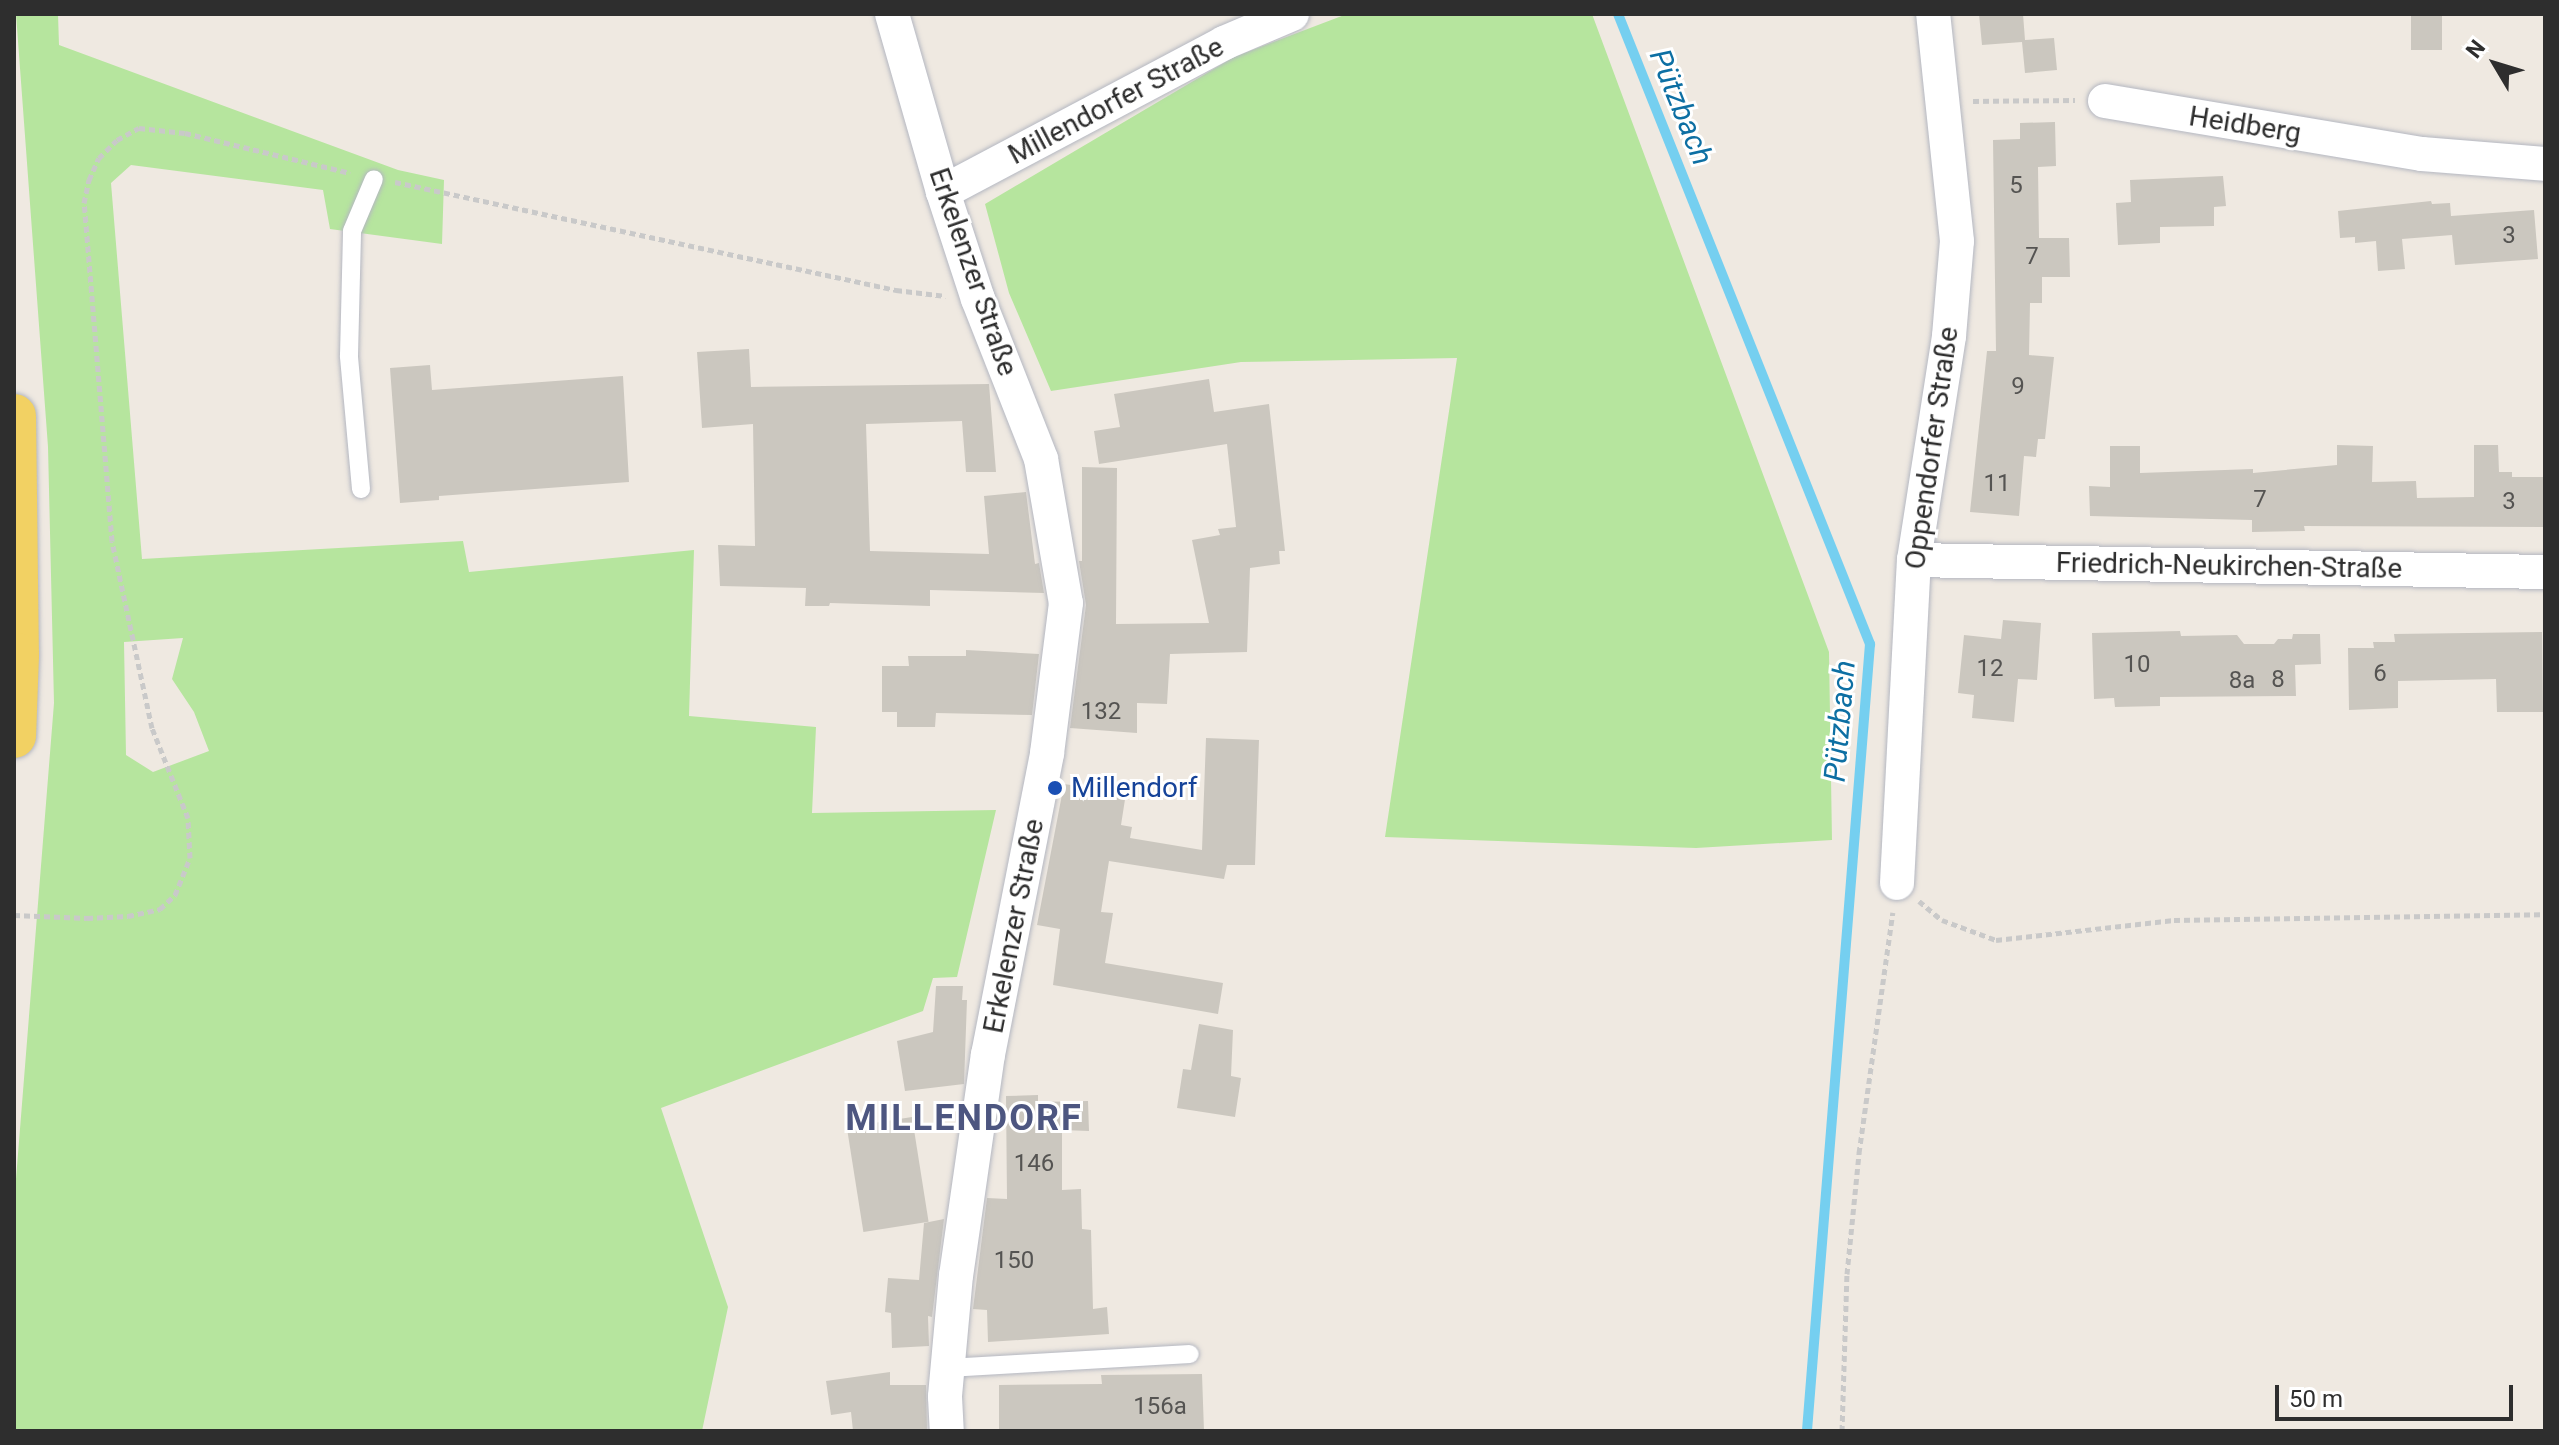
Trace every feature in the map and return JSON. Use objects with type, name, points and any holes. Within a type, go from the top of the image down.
[{"type":"main road","points":[[14,416],[17,655],[14,736]]},
{"type":"street","name":"Erkelenzer Straße","points":[[892,14],[943,192],[978,299],[1041,459],[1066,603],[1047,754],[988,1054],[956,1275],[948,1368],[947,1431]]},
{"type":"street","name":"Millendorfer Straße","points":[[943,192],[1224,43],[1292,14]]},
{"type":"street","name":"Oppendorfer Straße","points":[[1897,883],[1914,560],[1949,336],[1957,241],[1933,14]]},
{"type":"street","name":"Heidberg","points":[[2105,101],[2422,154],[2545,164]]},
{"type":"street","name":"Friedrich-Neukirchen-Straße","points":[[1914,560],[2545,572]]},
{"type":"lane","points":[[361,489],[349,356],[352,231],[374,179]]},
{"type":"lane","points":[[948,1368],[1190,1354]]},
{"type":"path","points":[[1944,102],[2105,101]]},
{"type":"path","points":[[1897,883],[1942,920],[1996,940],[2174,920],[2545,914]]},
{"type":"path","points":[[1842,1431],[1850,1244],[1897,883]]},
{"type":"path","points":[[14,915],[87,918]]},
{"type":"green space","points":[[16,14],[58,14],[59,45],[398,170],[444,180],[442,244],[330,229],[323,190],[131,165],[111,183],[142,559],[463,541],[469,572],[694,550],[689,716],[816,727],[812,813],[996,810],[957,977],[933,978],[923,1011],[661,1108],[728,1307],[702,1431],[14,1431],[14,1204],[54,703],[48,447]],"holes":[[[183,638],[172,679],[194,712],[209,751],[153,772],[126,755],[124,642]]]},
{"type":"green space","points":[[1347,14],[1592,14],[1829,652],[1832,840],[1696,848],[1385,837],[1457,358],[1241,362],[1051,391],[1009,293],[985,204],[1234,57]]},
{"type":"building","points":[[1979,14],[2023,14],[2025,40],[2054,38],[2057,70],[2025,73],[2022,42],[1982,45]]},
{"type":"building","points":[[2411,14],[2442,14],[2442,50],[2411,50]]},
{"type":"building","points":[[2055,122],[2056,166],[2038,167],[2039,238],[2069,238],[2070,277],[2042,277],[2042,303],[2030,303],[2029,355],[2054,357],[2045,439],[2038,439],[2036,457],[2024,456],[2019,516],[1970,512],[1987,351],[1996,351],[1993,140],[2020,139],[2020,123]]},
{"type":"building","points":[[2223,176],[2226,206],[2214,207],[2214,226],[2160,227],[2160,243],[2118,245],[2116,203],[2131,202],[2130,180]]},
{"type":"building","points":[[2431,201],[2432,204],[2450,203],[2451,216],[2534,210],[2538,259],[2455,265],[2452,235],[2402,239],[2405,269],[2378,271],[2376,241],[2355,243],[2355,237],[2340,238],[2338,211]]},
{"type":"building","points":[[749,349],[751,387],[989,384],[996,472],[966,472],[962,421],[866,424],[870,551],[989,554],[984,496],[1026,492],[1035,564],[1039,563],[1044,593],[930,590],[930,606],[830,603],[829,606],[805,606],[806,588],[720,586],[718,545],[755,546],[753,424],[702,428],[697,352]]},
{"type":"building","points":[[430,365],[432,390],[623,376],[629,482],[439,496],[439,500],[400,503],[390,368]]},
{"type":"building","points":[[1209,379],[1214,412],[1269,404],[1285,551],[1279,551],[1280,564],[1250,568],[1247,652],[1170,654],[1167,704],[1137,703],[1137,733],[1070,728],[1086,605],[1079,561],[1082,561],[1082,467],[1117,468],[1116,624],[1209,623],[1192,540],[1220,535],[1218,529],[1236,527],[1227,444],[1099,464],[1094,431],[1120,427],[1114,394]]},
{"type":"building","points":[[2337,445],[2373,446],[2372,482],[2416,481],[2417,498],[2474,497],[2474,445],[2498,445],[2499,472],[2512,472],[2512,477],[2545,477],[2545,527],[2304,526],[2305,531],[2252,532],[2252,520],[2090,516],[2089,486],[2110,487],[2110,446],[2140,446],[2140,473],[2253,469],[2253,473],[2337,465]]},
{"type":"building","points":[[2003,620],[2041,623],[2037,680],[2018,679],[2014,722],[1972,718],[1974,695],[1958,693],[1964,635],[2001,639]]},
{"type":"building","points":[[2180,631],[2181,636],[2237,635],[2244,644],[2274,644],[2278,639],[2292,639],[2293,634],[2320,634],[2321,664],[2295,665],[2296,696],[2160,697],[2160,706],[2115,707],[2114,698],[2094,699],[2092,633]]},
{"type":"building","points":[[2542,632],[2543,712],[2497,712],[2496,679],[2398,681],[2398,708],[2349,710],[2348,648],[2374,648],[2373,642],[2395,642],[2394,634]]},
{"type":"building","points":[[966,650],[1039,654],[1032,715],[936,713],[935,727],[897,727],[897,712],[882,712],[882,666],[909,666],[908,656],[966,656]]},
{"type":"building","points":[[1206,738],[1259,740],[1255,865],[1227,865],[1224,879],[1109,861],[1101,912],[1113,913],[1105,963],[1223,983],[1218,1014],[1053,985],[1060,929],[1037,925],[1064,784],[1126,793],[1121,825],[1132,827],[1130,838],[1202,850]]},
{"type":"building","points":[[936,986],[963,986],[962,1000],[967,1000],[964,1084],[905,1091],[897,1041],[933,1032]]},
{"type":"building","points":[[1199,1024],[1233,1030],[1231,1076],[1241,1078],[1235,1117],[1177,1108],[1183,1069],[1191,1070]]},
{"type":"building","points":[[1038,1095],[1038,1102],[1088,1101],[1089,1131],[1062,1130],[1062,1190],[1081,1189],[1082,1229],[1091,1230],[1093,1309],[1107,1307],[1109,1334],[988,1342],[987,1310],[973,1309],[987,1198],[1007,1199],[1006,1096]]},
{"type":"building","points":[[912,1117],[929,1222],[863,1232],[847,1127]]},
{"type":"building","points":[[944,1219],[932,1317],[928,1316],[929,1346],[892,1348],[891,1313],[885,1312],[888,1278],[919,1280],[924,1223]]},
{"type":"building","points":[[890,1372],[890,1385],[926,1385],[927,1431],[853,1431],[851,1412],[831,1415],[826,1381]]},
{"type":"building","points":[[1202,1374],[1204,1431],[999,1431],[999,1385],[1102,1384],[1101,1375]]},
{"type":"waterway","name":"Pützbach","points":[[1618,14],[1870,644],[1807,1431]]},
{"type":"place","name":"Millendorf","points":[[1055,788]]},
{"type":"district","name":"MILLENDORF","points":[[964,1119]]}]
